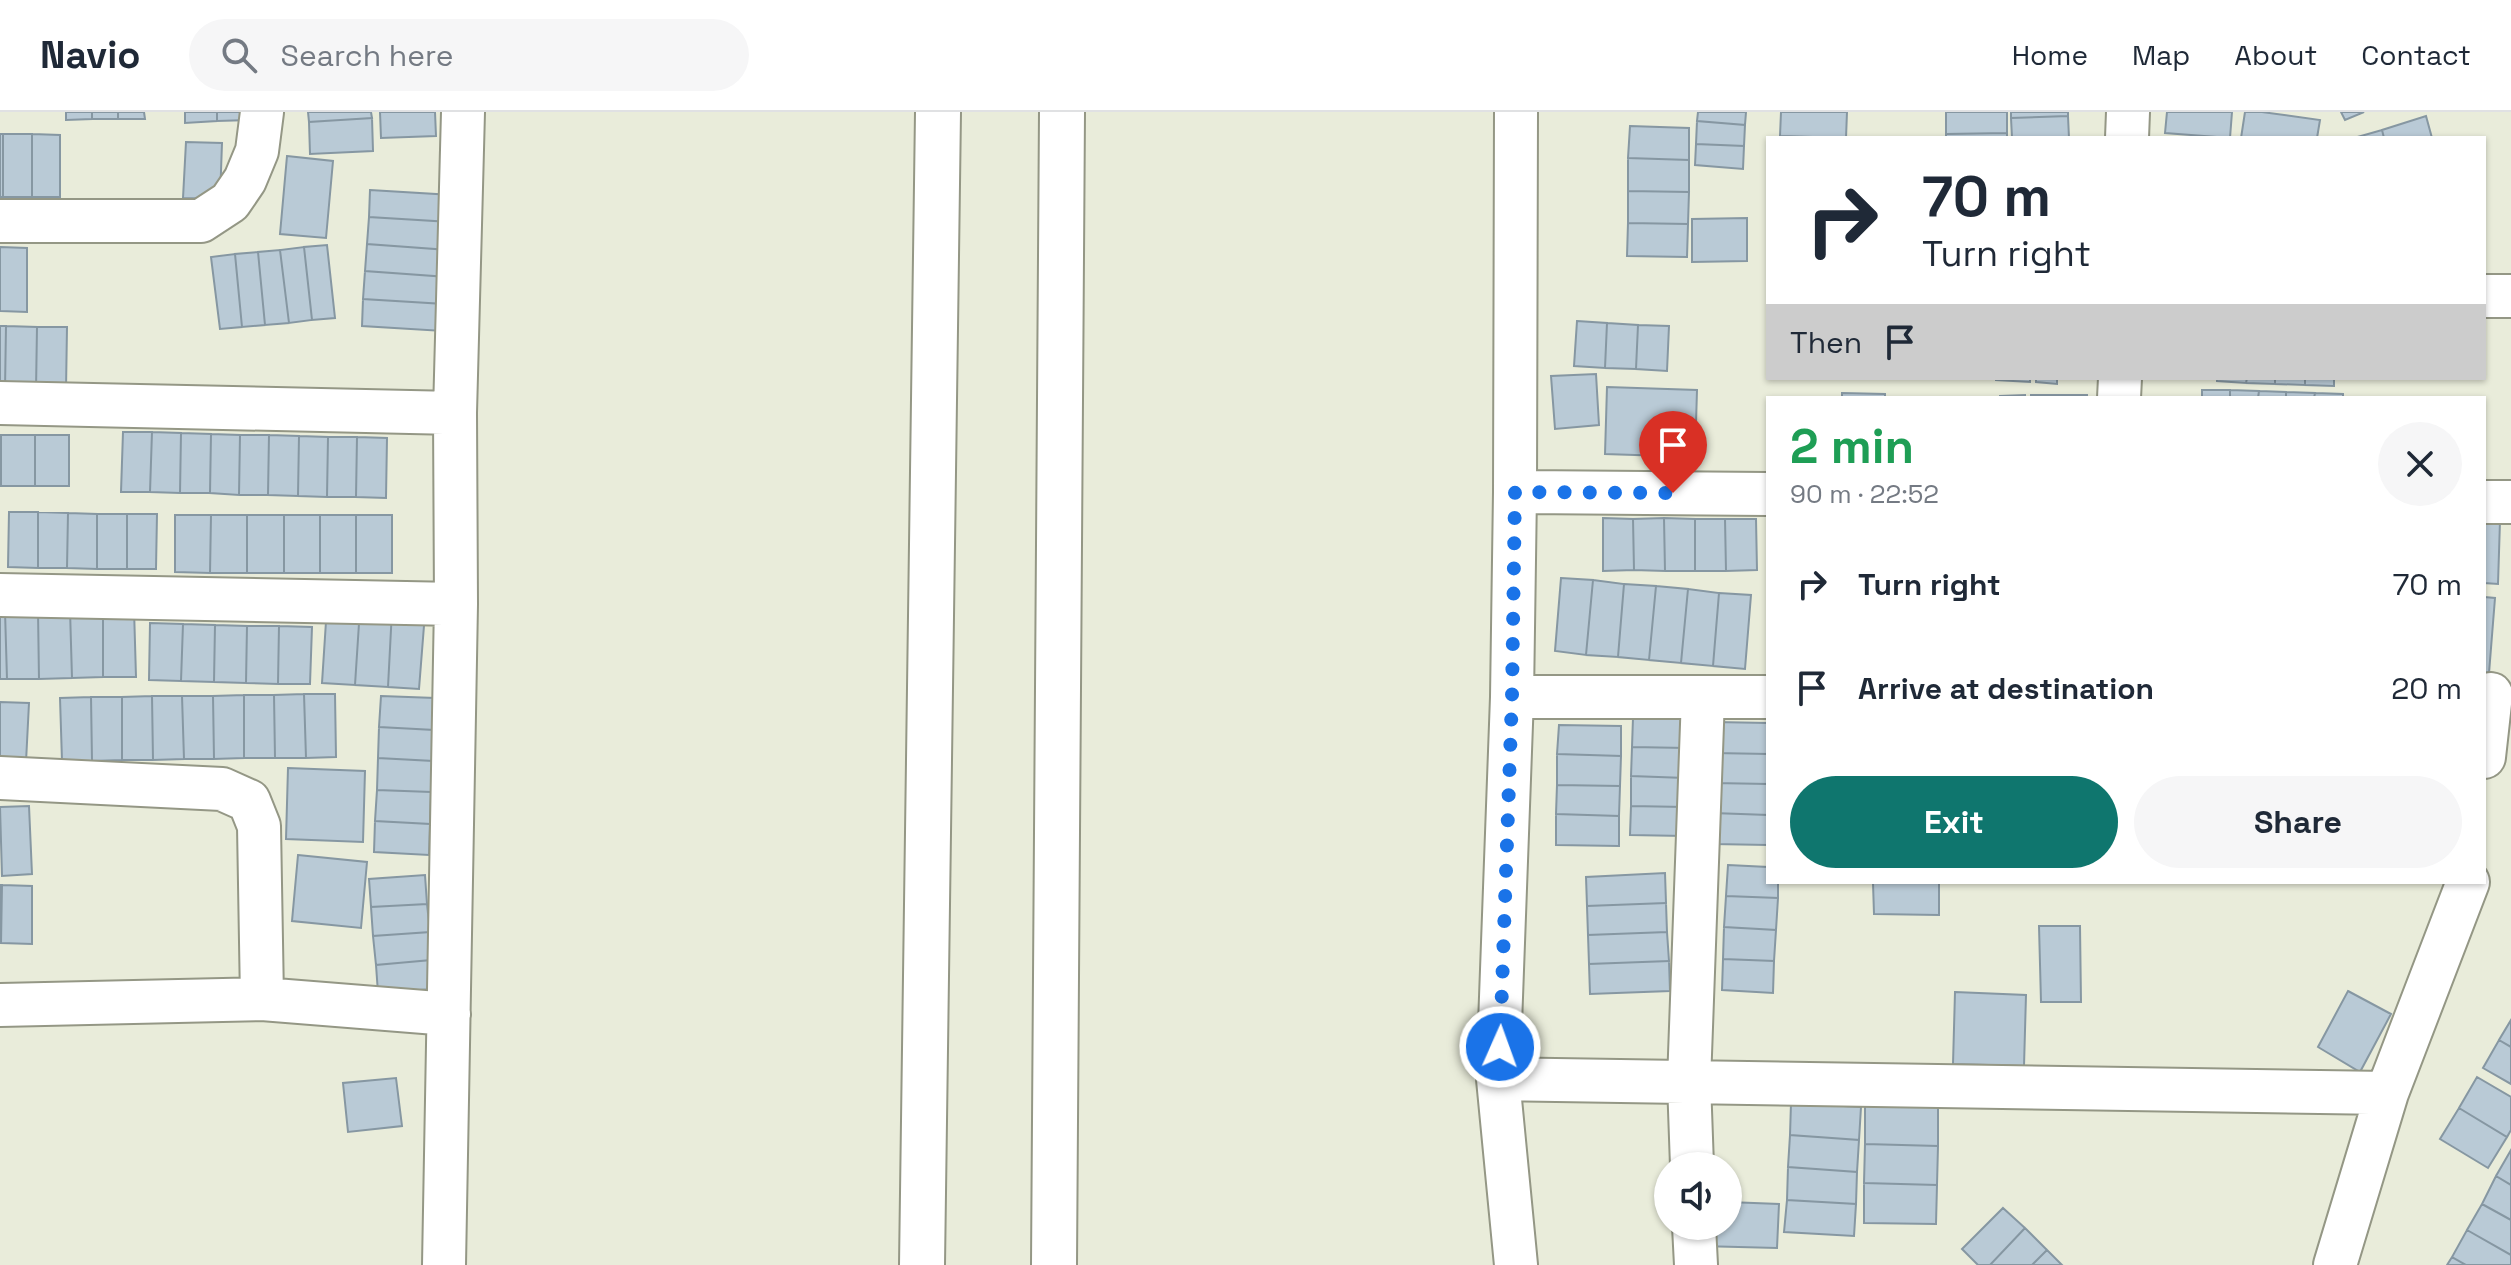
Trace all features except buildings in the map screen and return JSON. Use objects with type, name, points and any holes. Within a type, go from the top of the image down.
[{"type":"street","points":[[0,221],[201,221],[230,202],[245,180],[257,151],[262,112]]},
{"type":"street","points":[[444,1265],[456,604],[455,413],[463,112]]},
{"type":"street","points":[[922,1265],[938,112]]},
{"type":"street","points":[[1054,1265],[1062,112]]},
{"type":"street","points":[[1516,112],[1512,697],[1498,1079],[1516,1265]]},
{"type":"street","points":[[2127,136],[2128,112]]},
{"type":"street","points":[[2486,296],[2511,296]]},
{"type":"street","points":[[0,403],[455,413]]},
{"type":"street","points":[[1515,492],[1766,494]]},
{"type":"street","points":[[2486,502],[2511,502]]},
{"type":"street","points":[[0,595],[456,604]]},
{"type":"street","points":[[2486,746],[2495,694]]},
{"type":"street","points":[[1512,697],[1766,697]]},
{"type":"street","points":[[1692,1152],[1689,1082],[1703,697]]},
{"type":"street","points":[[0,778],[222,789],[249,801],[259,826],[262,999]]},
{"type":"street","points":[[2335,1265],[2387,1093],[2467,884]]},
{"type":"street","points":[[0,1005],[262,999],[449,1014]]},
{"type":"street","points":[[1498,1079],[2387,1093]]},
{"type":"street","points":[[1695,1240],[1696,1265]]},
{"type":"route","points":[[1500,1047],[1512,697],[1515,492],[1673,493]]}]
